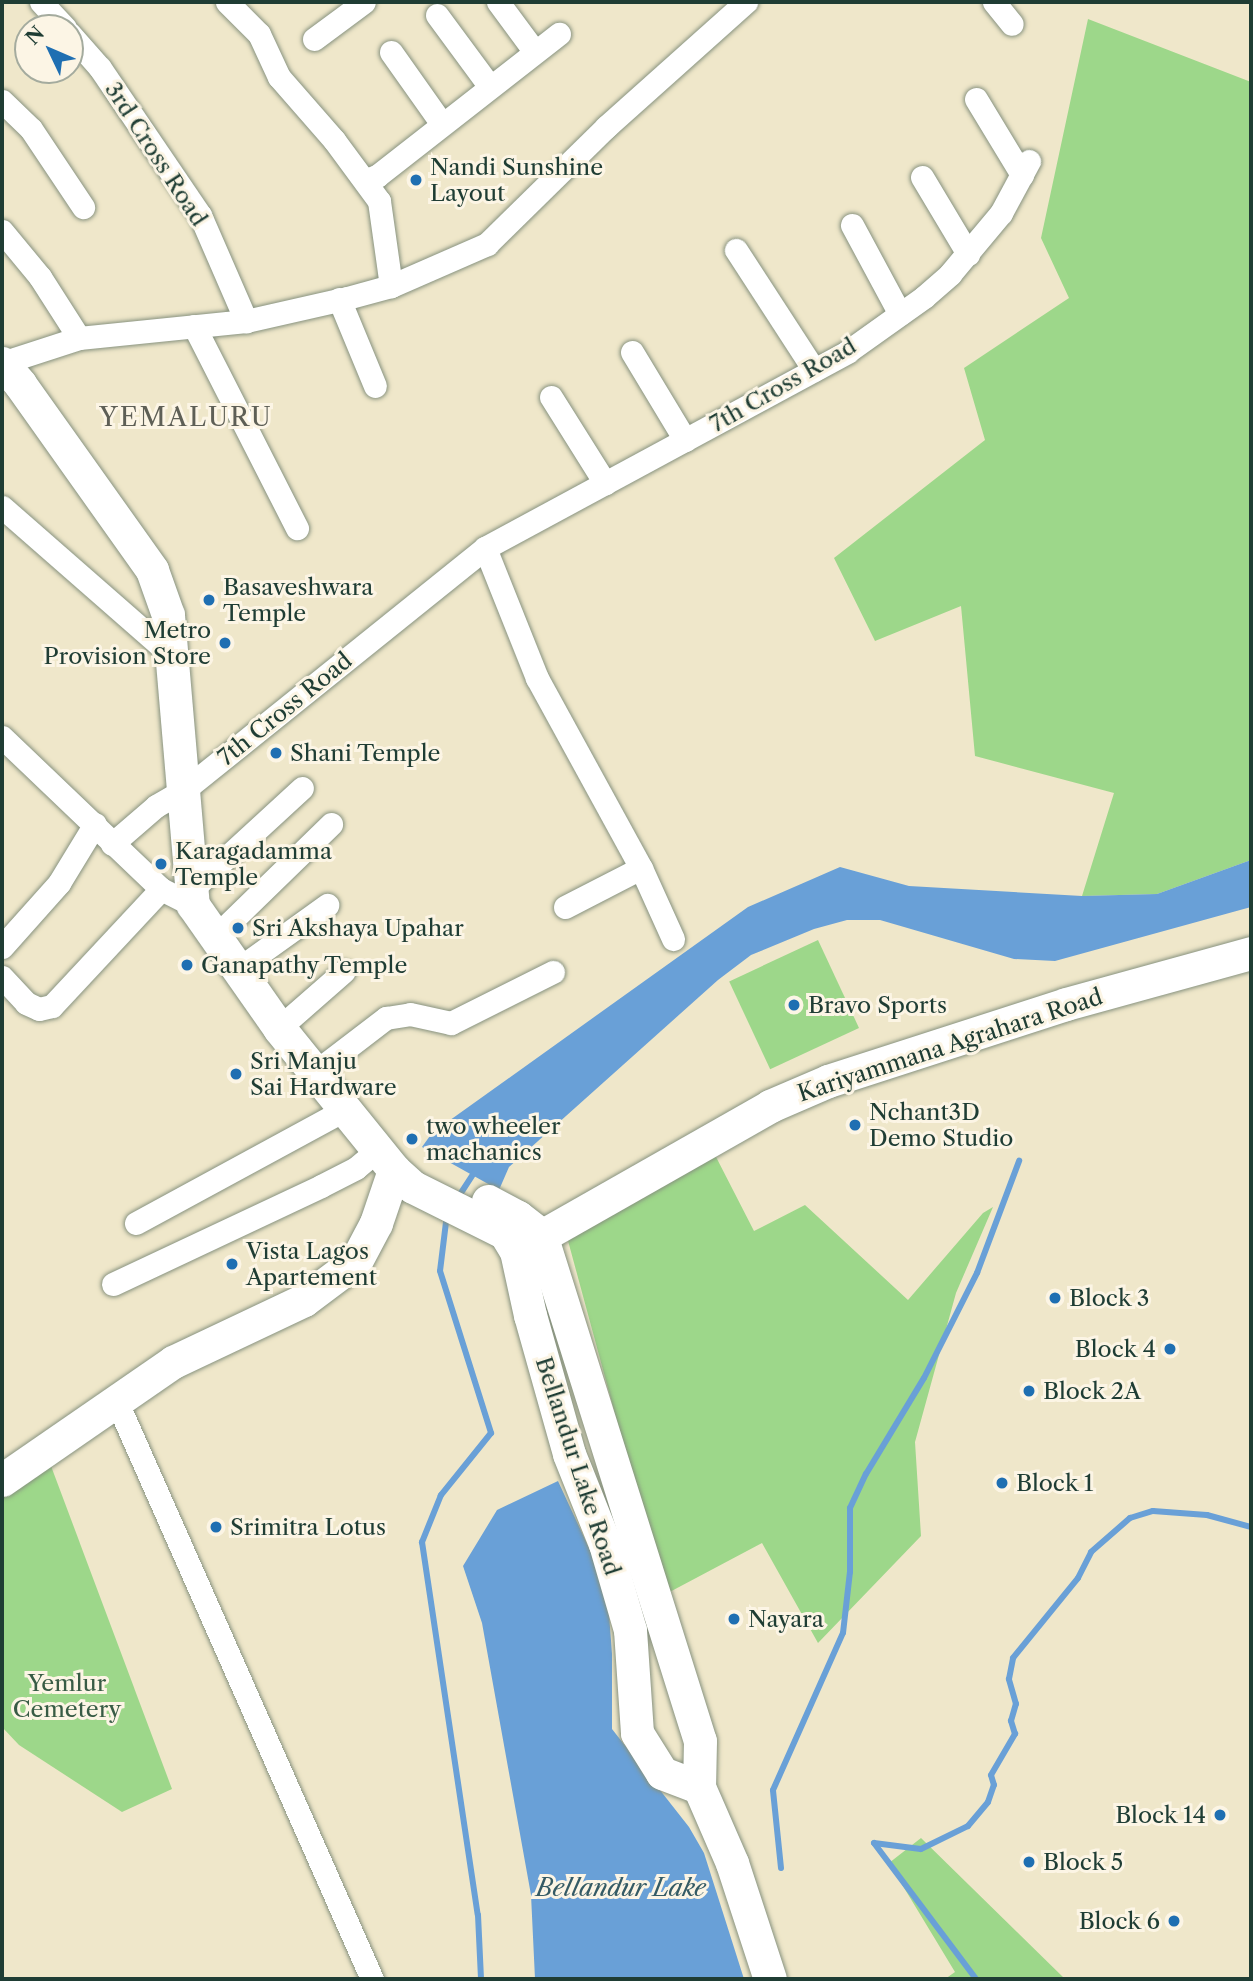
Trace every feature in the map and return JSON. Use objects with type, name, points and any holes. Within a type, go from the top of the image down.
[{"type":"street","points":[[227,2],[258,34],[279,77],[366,180],[379,201],[391,286]]},
{"type":"street","points":[[314,39],[365,2]]},
{"type":"street","points":[[498,2],[535,52]]},
{"type":"street","points":[[181,895],[184,790],[168,615],[152,570],[20,384],[2,363],[79,338],[246,321],[339,299],[391,286],[487,244],[606,127],[746,2]]},
{"type":"street","points":[[994,2],[1012,23]]},
{"type":"street","points":[[437,15],[490,87]]},
{"type":"street","points":[[366,180],[559,34]]},
{"type":"street","name":"3rd Cross Road","points":[[84,50],[100,68],[200,215],[246,321]]},
{"type":"street","points":[[391,52],[442,124]]},
{"type":"street","name":"7th Cross Road","points":[[112,844],[156,806],[184,790],[485,548],[847,352],[933,290],[968,254],[1001,213],[1026,168],[976,99]]},
{"type":"street","points":[[2,101],[31,130],[83,207]]},
{"type":"street","points":[[922,177],[968,254]]},
{"type":"street","points":[[852,225],[900,314]]},
{"type":"street","points":[[8,239],[40,277],[79,338]]},
{"type":"street","points":[[736,250],[814,370]]},
{"type":"street","points":[[339,299],[375,386]]},
{"type":"street","points":[[194,326],[298,528]]},
{"type":"street","points":[[632,352],[685,440]]},
{"type":"street","points":[[551,397],[605,483]]},
{"type":"street","points":[[2,507],[172,656]]},
{"type":"street","points":[[485,548],[537,678],[641,868],[673,939]]},
{"type":"street","points":[[2,737],[112,844],[181,895],[314,1073],[344,1110],[402,1171]]},
{"type":"street","points":[[2,978],[26,1003],[39,1009],[51,1006],[302,788]]},
{"type":"street","points":[[2,947],[59,883],[94,824]]},
{"type":"street","points":[[215,937],[331,824]]},
{"type":"street","points":[[565,907],[641,868]]},
{"type":"street","points":[[237,969],[327,905]]},
{"type":"street","name":"Kariyammana Agrahara Road","points":[[520,1234],[770,1106],[828,1081],[1066,1004],[1251,953]]},
{"type":"street","points":[[279,1028],[344,971]]},
{"type":"street","points":[[314,1073],[386,1018],[410,1014],[451,1023],[553,972]]},
{"type":"street","points":[[136,1223],[344,1110]]},
{"type":"street","points":[[114,1284],[356,1168],[402,1171],[493,1203],[520,1234]]},
{"type":"street","points":[[6,1469],[173,1362],[304,1300],[356,1261],[402,1171]]},
{"type":"street","name":"Bellandur Lake Road","points":[[520,1234],[700,1741],[699,1787],[732,1863],[770,1979]]},
{"type":"street","name":"Bellandur Lake Road","points":[[520,1234],[530,1315],[569,1454],[605,1544],[629,1630],[638,1733],[662,1773],[699,1787]]},
{"type":"street","points":[[116,1400],[372,1979]]},
{"type":"green space","points":[[1088,19],[1251,82],[1251,860],[1157,894],[1082,896],[1114,793],[975,756],[961,606],[875,641],[834,558],[985,440],[964,368],[1069,298],[1041,238]]},
{"type":"green space","name":"Bravo Sports","points":[[818,940],[859,1028],[770,1069],[729,981]]},
{"type":"green space","points":[[714,1153],[754,1231],[805,1205],[908,1300],[983,1213],[993,1207],[956,1293],[915,1442],[921,1536],[818,1643],[762,1543],[664,1595],[567,1237]]},
{"type":"green space","name":"Yemlur Cemetery","points":[[51,1466],[172,1789],[122,1812],[19,1745],[2,1727],[2,1492]]},
{"type":"green space","points":[[921,1838],[1065,1979],[945,1979],[955,1972],[889,1863]]},
{"type":"water","points":[[1251,860],[1251,907],[1055,961],[1014,959],[880,920],[847,920],[814,929],[751,955],[718,980],[509,1167],[499,1190],[422,1147],[432,1133],[748,907],[840,867],[909,886],[1082,896],[1157,894]]},
{"type":"water","name":"Bellandur Lake","points":[[558,1481],[607,1587],[612,1654],[612,1729],[689,1827],[704,1853],[744,1979],[535,1979],[531,1895],[482,1623],[463,1566],[497,1510]]},
{"type":"waterway","points":[[781,1868],[773,1790],[843,1633],[850,1572],[850,1508],[866,1474],[924,1378],[977,1273],[1019,1161]]},
{"type":"waterway","points":[[457,1199],[476,1170]]},
{"type":"waterway","points":[[447,1214],[440,1271],[491,1433],[441,1495],[422,1542],[478,1915],[481,1979]]},
{"type":"waterway","points":[[874,1843],[921,1849],[968,1826],[988,1802],[994,1785],[991,1775],[1015,1734],[1011,1721],[1016,1704],[1009,1679],[1013,1658],[1078,1578],[1091,1552],[1130,1518],[1153,1511],[1207,1515],[1251,1527]]},
{"type":"waterway","points":[[874,1843],[976,1979]]},
{"type":"place","name":"Nandi Sunshine Layout","points":[[416,180]]},
{"type":"place","name":"Basaveshwara Temple","points":[[209,600]]},
{"type":"place","name":"Metro Provision Store","points":[[225,643]]},
{"type":"place","name":"Shani Temple","points":[[276,753]]},
{"type":"place","name":"Karagadamma Temple","points":[[161,864]]},
{"type":"place","name":"Sri Akshaya Upahar","points":[[238,928]]},
{"type":"place","name":"Ganapathy Temple","points":[[187,965]]},
{"type":"place","name":"Bravo Sports","points":[[794,1005]]},
{"type":"place","name":"Sri Manju Sai Hardware","points":[[236,1074]]},
{"type":"place","name":"Nchant3D Demo Studio","points":[[855,1125]]},
{"type":"place","name":"two wheeler machanics","points":[[412,1139]]},
{"type":"place","name":"Vista Lagos Apartement","points":[[232,1264]]},
{"type":"place","name":"Block 3","points":[[1055,1298]]},
{"type":"place","name":"Block 4","points":[[1170,1349]]},
{"type":"place","name":"Block 2A","points":[[1029,1391]]},
{"type":"place","name":"Block 1","points":[[1002,1483]]},
{"type":"place","name":"Srimitra Lotus","points":[[216,1527]]},
{"type":"place","name":"Nayara","points":[[734,1619]]},
{"type":"place","name":"Block 14","points":[[1220,1815]]},
{"type":"place","name":"Block 5","points":[[1029,1862]]},
{"type":"place","name":"Block 6","points":[[1174,1921]]},
{"type":"district","name":"YEMALURU","points":[[186,418]]}]
